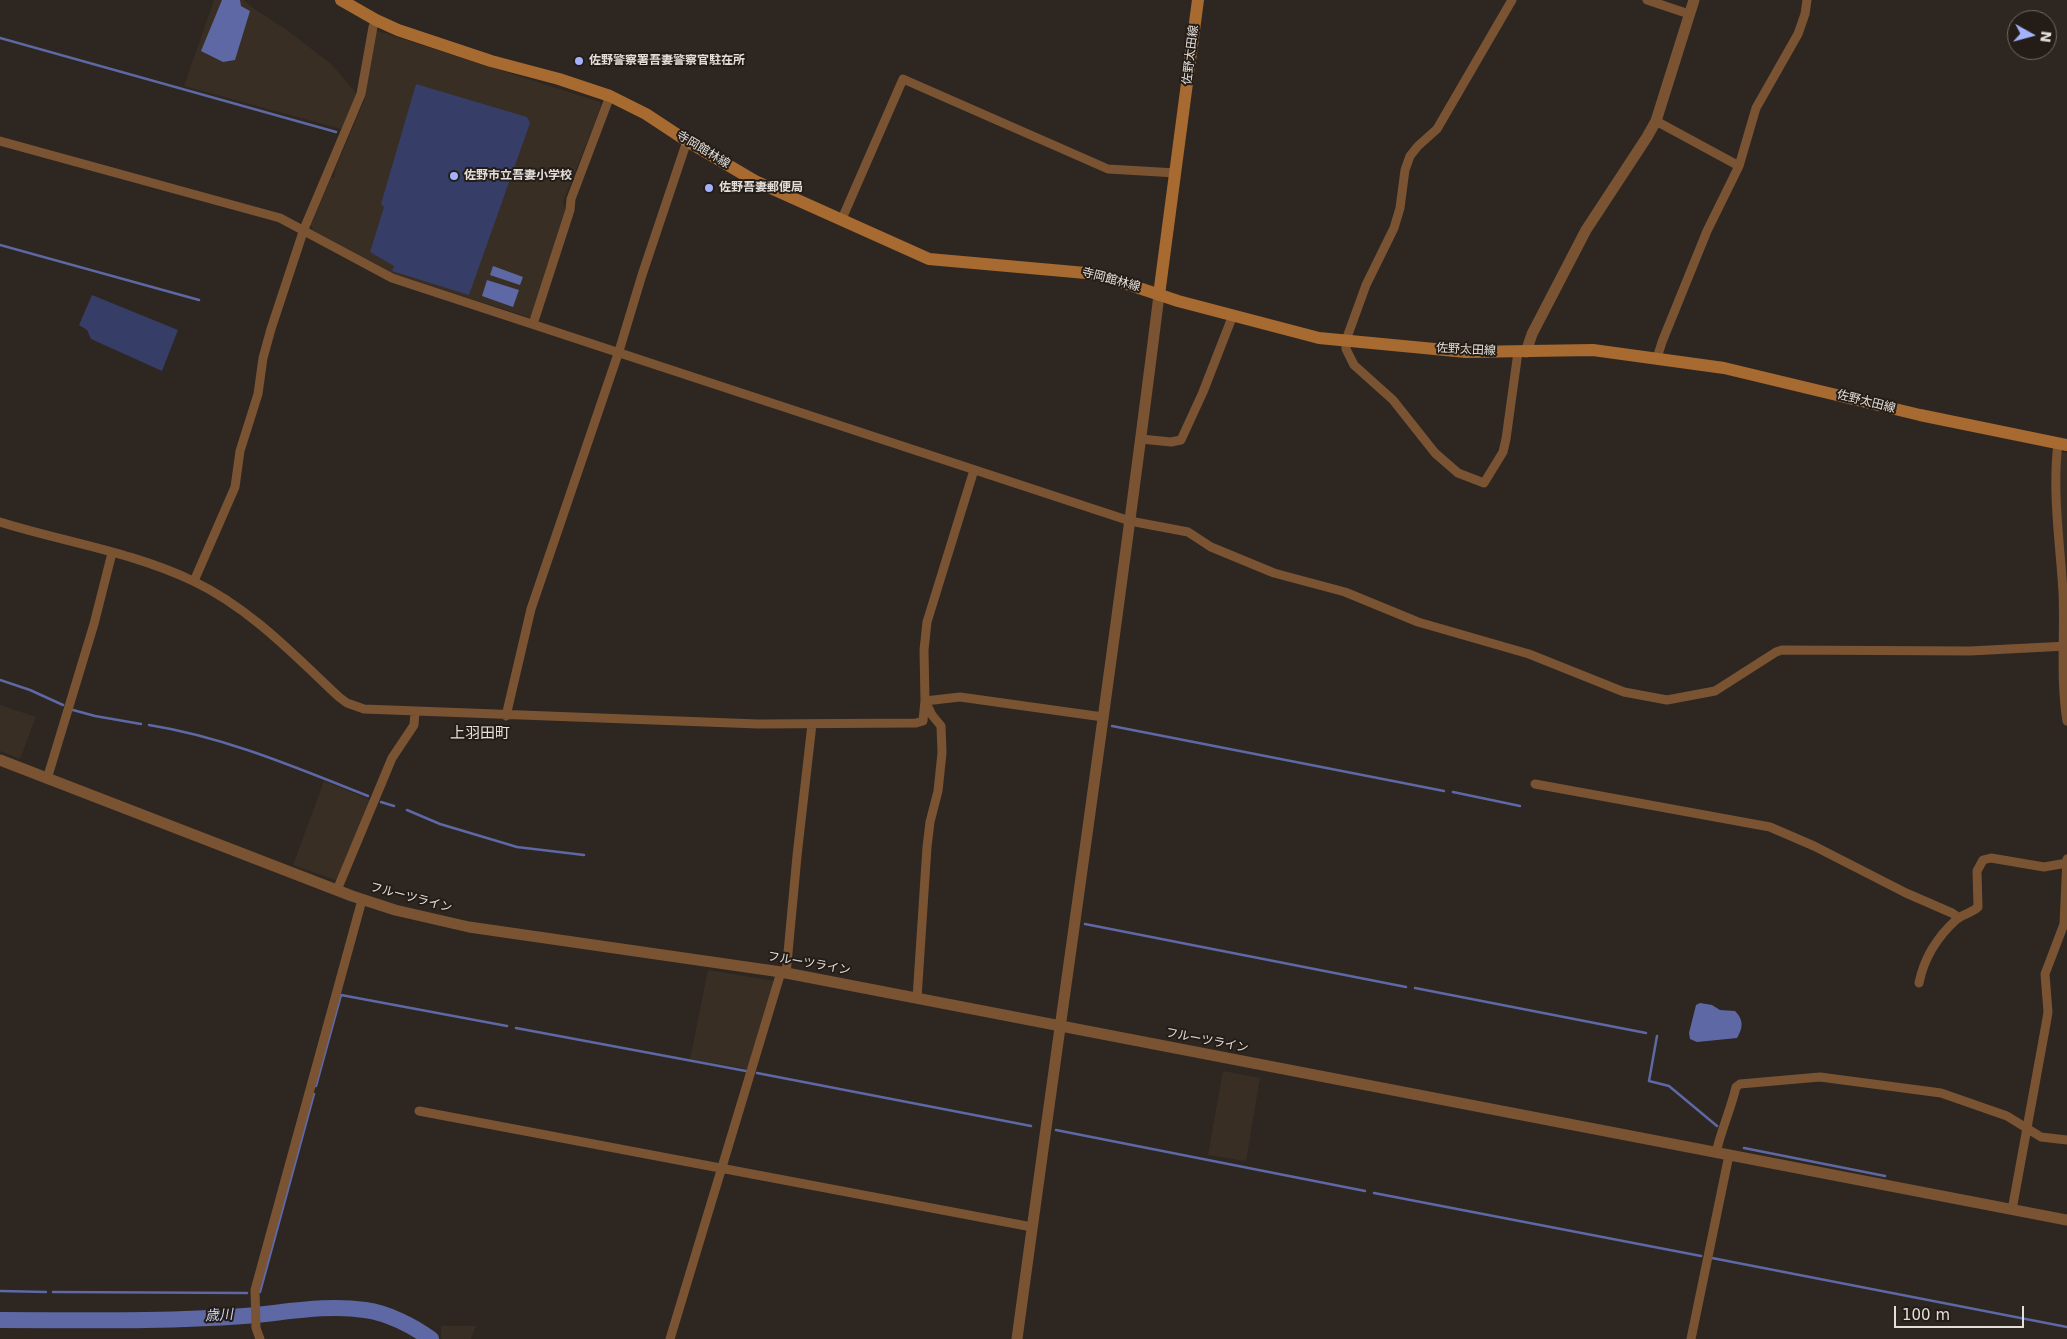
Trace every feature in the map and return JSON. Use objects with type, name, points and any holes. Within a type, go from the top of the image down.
[{"type":"main road","name":"寺岡館林線","points":[[341,0],[398,30],[491,61],[559,79],[610,96],[646,114],[687,142],[755,181],[929,259],[1086,272],[1108,277],[1159,295]]},
{"type":"main road","name":"佐野太田線","points":[[1198,0],[1159,295],[1319,338],[1466,352],[1593,350],[1724,368],[1920,415],[2062,444]]},
{"type":"street","points":[[1512,0],[1437,129],[1410,156],[1405,170],[1400,208],[1394,228],[1366,285],[1346,340],[1346,349],[1354,365],[1393,400],[1435,453],[1458,474],[1484,483],[1502,452],[1506,439],[1522,352],[1586,230],[1656,121],[1694,0]]},
{"type":"street","points":[[1647,0],[1689,14]]},
{"type":"street","points":[[1657,358],[1707,231],[1739,166],[1756,108],[1798,34],[1805,14],[1807,0]]},
{"type":"street","points":[[194,581],[235,487],[240,451],[258,394],[263,358],[271,329],[304,229],[361,94],[373,27],[376,20]]},
{"type":"street","points":[[841,221],[903,79],[1108,169],[1176,174]]},
{"type":"street","points":[[533,324],[570,210],[571,199],[610,96]]},
{"type":"street","points":[[1656,121],[1739,166]]},
{"type":"street","points":[[0,141],[280,218],[304,229],[392,278],[1130,520],[1188,532],[1211,547],[1274,574],[1345,592],[1418,622],[1529,654],[1624,692],[1666,700],[1715,692],[1782,650],[1970,651],[2065,646]]},
{"type":"street","points":[[506,716],[531,609],[619,351],[642,275],[687,142]]},
{"type":"street","points":[[1017,1339],[1130,520],[1159,295]]},
{"type":"street","points":[[1141,439],[1171,442],[1180,440],[1206,384],[1234,315]]},
{"type":"street","points":[[2062,444],[2055,488],[2065,646],[2062,675],[2067,721]]},
{"type":"street","points":[[0,522],[139,560],[194,581],[236,606],[290,649],[347,703],[364,709],[748,724],[923,721],[926,622],[974,470]]},
{"type":"street","points":[[47,779],[94,624],[112,553]]},
{"type":"street","points":[[925,702],[960,697],[1103,717]]},
{"type":"street","points":[[916,998],[927,847],[930,822],[938,791],[942,753],[941,726],[925,702]]},
{"type":"street","points":[[337,890],[392,758],[414,725],[415,712]]},
{"type":"street","points":[[670,1339],[783,973],[812,724]]},
{"type":"street","name":"フルーツライン","points":[[0,760],[362,900],[426,918],[469,927],[783,973],[2067,1220]]},
{"type":"street","points":[[1535,784],[1770,827],[1814,846],[1959,918]]},
{"type":"street","points":[[1919,983],[1931,951],[1943,934],[1959,918],[1978,907],[1977,871],[1983,860],[1991,858],[2044,867],[2067,862],[2064,924],[2045,974],[2048,1012],[2012,1210]]},
{"type":"street","points":[[260,1339],[256,1328],[255,1290],[362,900]]},
{"type":"street","points":[[1716,1153],[1736,1087],[1740,1084],[1836,1078],[1941,1093],[2002,1114],[2041,1137],[2067,1140]]},
{"type":"street","points":[[420,1111],[1032,1227]]},
{"type":"street","points":[[1692,1339],[1729,1155]]},
{"type":"shaded area","points":[[214,0],[244,0],[331,64],[357,94],[341,129],[184,86]]},
{"type":"shaded area","points":[[222,0],[240,0],[241,6],[250,11],[235,60],[223,62],[201,51]]},
{"type":"shaded area","name":"佐野市立吾妻小学校","points":[[378,31],[600,102],[601,107],[563,202],[566,211],[531,318],[391,273],[313,230],[311,225],[331,178],[334,178],[336,167],[364,101],[375,34]]},
{"type":"shaded area","points":[[416,84],[527,117],[530,123],[469,295],[392,271],[394,266],[370,252],[384,207],[381,204]]},
{"type":"shaded area","points":[[493,266],[523,277],[520,285],[490,275]]},
{"type":"shaded area","points":[[487,280],[519,290],[513,307],[482,296]]},
{"type":"shaded area","points":[[92,295],[178,330],[162,371],[91,339],[87,330],[79,325]]},
{"type":"shaded area","points":[[2061,452],[2067,453],[2067,639],[2059,507]]},
{"type":"shaded area","points":[[0,705],[36,717],[20,759],[0,751]]},
{"type":"shaded area","points":[[324,781],[370,800],[338,881],[293,865]]},
{"type":"shaded area","points":[[708,970],[775,981],[748,1069],[690,1059]]},
{"type":"shaded area","points":[[1700,1003],[1712,1005],[1720,1010],[1735,1011],[1742,1024],[1737,1038],[1697,1042],[1690,1039],[1689,1033],[1696,1005]]},
{"type":"shaded area","points":[[1223,1071],[1260,1078],[1246,1161],[1208,1155]]},
{"type":"shaded area","points":[[441,1326],[476,1326],[471,1339],[443,1339],[441,1338]]},
{"type":"waterway","points":[[0,38],[336,132]]},
{"type":"waterway","points":[[0,245],[199,300]]},
{"type":"waterway","points":[[0,680],[30,690],[63,705]]},
{"type":"waterway","points":[[73,710],[141,724]]},
{"type":"waterway","points":[[149,725],[177,730],[233,745],[288,764],[368,796]]},
{"type":"waterway","points":[[1112,726],[1444,791]]},
{"type":"waterway","points":[[1453,792],[1520,806]]},
{"type":"waterway","points":[[381,802],[394,806]]},
{"type":"waterway","points":[[407,810],[440,824],[517,847],[584,855]]},
{"type":"waterway","points":[[1085,924],[1406,987]]},
{"type":"waterway","points":[[1415,988],[1646,1033]]},
{"type":"waterway","points":[[316,1086],[341,995],[507,1026]]},
{"type":"waterway","points":[[516,1028],[746,1071]]},
{"type":"waterway","points":[[1657,1036],[1649,1081],[1669,1086],[1717,1126]]},
{"type":"waterway","points":[[757,1073],[1031,1126]]},
{"type":"waterway","points":[[260,1292],[314,1094]]},
{"type":"waterway","points":[[1056,1130],[1365,1191]]},
{"type":"waterway","points":[[1744,1148],[1885,1176]]},
{"type":"waterway","points":[[1374,1193],[1701,1256]]},
{"type":"waterway","points":[[1712,1258],[2067,1327]]},
{"type":"waterway","points":[[0,1291],[46,1292]]},
{"type":"waterway","points":[[53,1292],[247,1293]]},
{"type":"waterway","name":"歳川","points":[[0,1320],[183,1319],[244,1316],[320,1308],[350,1308],[391,1317],[416,1329],[431,1339]]},
{"type":"place","name":"佐野警察署吾妻警察官駐在所","points":[[579,61]]},
{"type":"place","name":"佐野市立吾妻小学校","points":[[454,176]]},
{"type":"place","name":"佐野吾妻郵便局","points":[[709,188]]},
{"type":"district","name":"上羽田町","points":[[480,734]]}]
